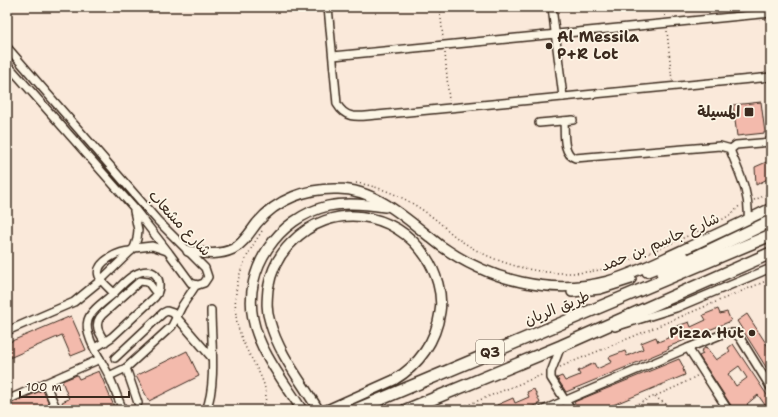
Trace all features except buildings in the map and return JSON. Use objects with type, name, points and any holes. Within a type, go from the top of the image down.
[{"type":"highway","points":[[625,297],[638,286],[652,278],[771,221]]},
{"type":"highway","name":"طريق الريان","points":[[356,410],[771,235]]},
{"type":"highway","name":"Q3","points":[[406,410],[561,346],[771,253]]},
{"type":"highway","points":[[418,410],[443,395]]},
{"type":"main road","points":[[188,251],[213,254],[232,249],[240,243],[259,221],[274,207],[290,197],[302,193],[328,189],[349,189],[373,197],[388,207]]},
{"type":"main road","name":"شارع جاسم بن حمد","points":[[302,410],[262,346],[252,312],[252,297],[253,282],[257,268],[266,252],[276,238],[295,220],[312,211],[327,206],[342,204],[361,204],[388,207],[462,259],[494,274],[512,280],[544,286],[562,287],[589,285],[621,277],[771,208]]},
{"type":"main road","points":[[316,406],[291,367],[278,342],[270,322],[267,301],[269,281],[272,271],[276,262],[296,237],[314,225],[344,216],[374,218],[402,232],[417,246],[429,261],[436,279],[440,298],[439,317],[429,345],[417,362],[404,374],[327,410]]},
{"type":"main road","points":[[512,280],[520,286],[556,292],[600,290],[748,232]]},
{"type":"street","points":[[328,7],[337,104],[342,112],[351,117],[771,77]]},
{"type":"street","points":[[552,7],[562,97]]},
{"type":"street","points":[[333,56],[771,13]]},
{"type":"street","name":"شارع مشعاب","points":[[7,47],[154,217],[207,272],[208,277],[203,284],[196,285],[189,281],[134,208],[7,64]]},
{"type":"street","points":[[539,123],[573,120]]},
{"type":"street","points":[[564,121],[567,152],[570,156],[575,158],[720,146],[731,149]]},
{"type":"street","points":[[731,149],[736,145],[771,142]]},
{"type":"street","points":[[731,149],[744,183],[748,203],[748,219]]},
{"type":"street","points":[[7,331],[74,302],[101,280],[133,250],[137,239],[138,230],[134,208]]},
{"type":"street","points":[[114,293],[101,280],[98,273],[106,261],[121,252],[152,246],[169,253]]},
{"type":"street","points":[[573,340],[676,308],[771,268]]},
{"type":"street","points":[[95,348],[105,342],[157,294],[160,285],[154,274],[149,271],[144,271],[132,276],[93,312],[88,320],[87,330],[95,348],[100,359],[109,376],[123,410]]},
{"type":"street","points":[[105,342],[97,327],[98,320],[102,315],[140,281],[148,282],[157,294]]},
{"type":"street","points":[[109,376],[126,368],[172,326],[196,285]]},
{"type":"street","points":[[206,410],[211,390],[211,310]]},
{"type":"street","points":[[115,358],[163,312],[169,311],[212,358]]},
{"type":"street","points":[[543,410],[725,333],[734,333],[740,338],[771,388]]},
{"type":"street","points":[[561,346],[551,372],[551,378],[571,410]]},
{"type":"street","points":[[688,348],[728,410]]},
{"type":"street","points":[[7,400],[100,359]]},
{"type":"street","points":[[126,368],[138,404]]},
{"type":"street","points":[[46,383],[57,410]]},
{"type":"path","points":[[440,7],[450,108]]},
{"type":"path","points":[[664,7],[672,86]]},
{"type":"path","points":[[355,182],[366,184],[399,196],[421,209],[435,219],[450,233],[482,254],[504,263],[547,271],[577,272],[599,270],[616,265],[688,236],[730,215],[740,206],[771,193]]},
{"type":"path","points":[[455,410],[551,372],[771,279]]},
{"type":"path","points":[[629,410],[629,408],[654,396],[684,384],[703,372]]},
{"type":"path","points":[[654,396],[675,410]]},
{"type":"place","name":"Al Messila P+R Lot","points":[[549,46]]},
{"type":"place","name":"المسيلة","points":[[749,112]]},
{"type":"place","name":"Pizza Hut","points":[[752,333]]}]
